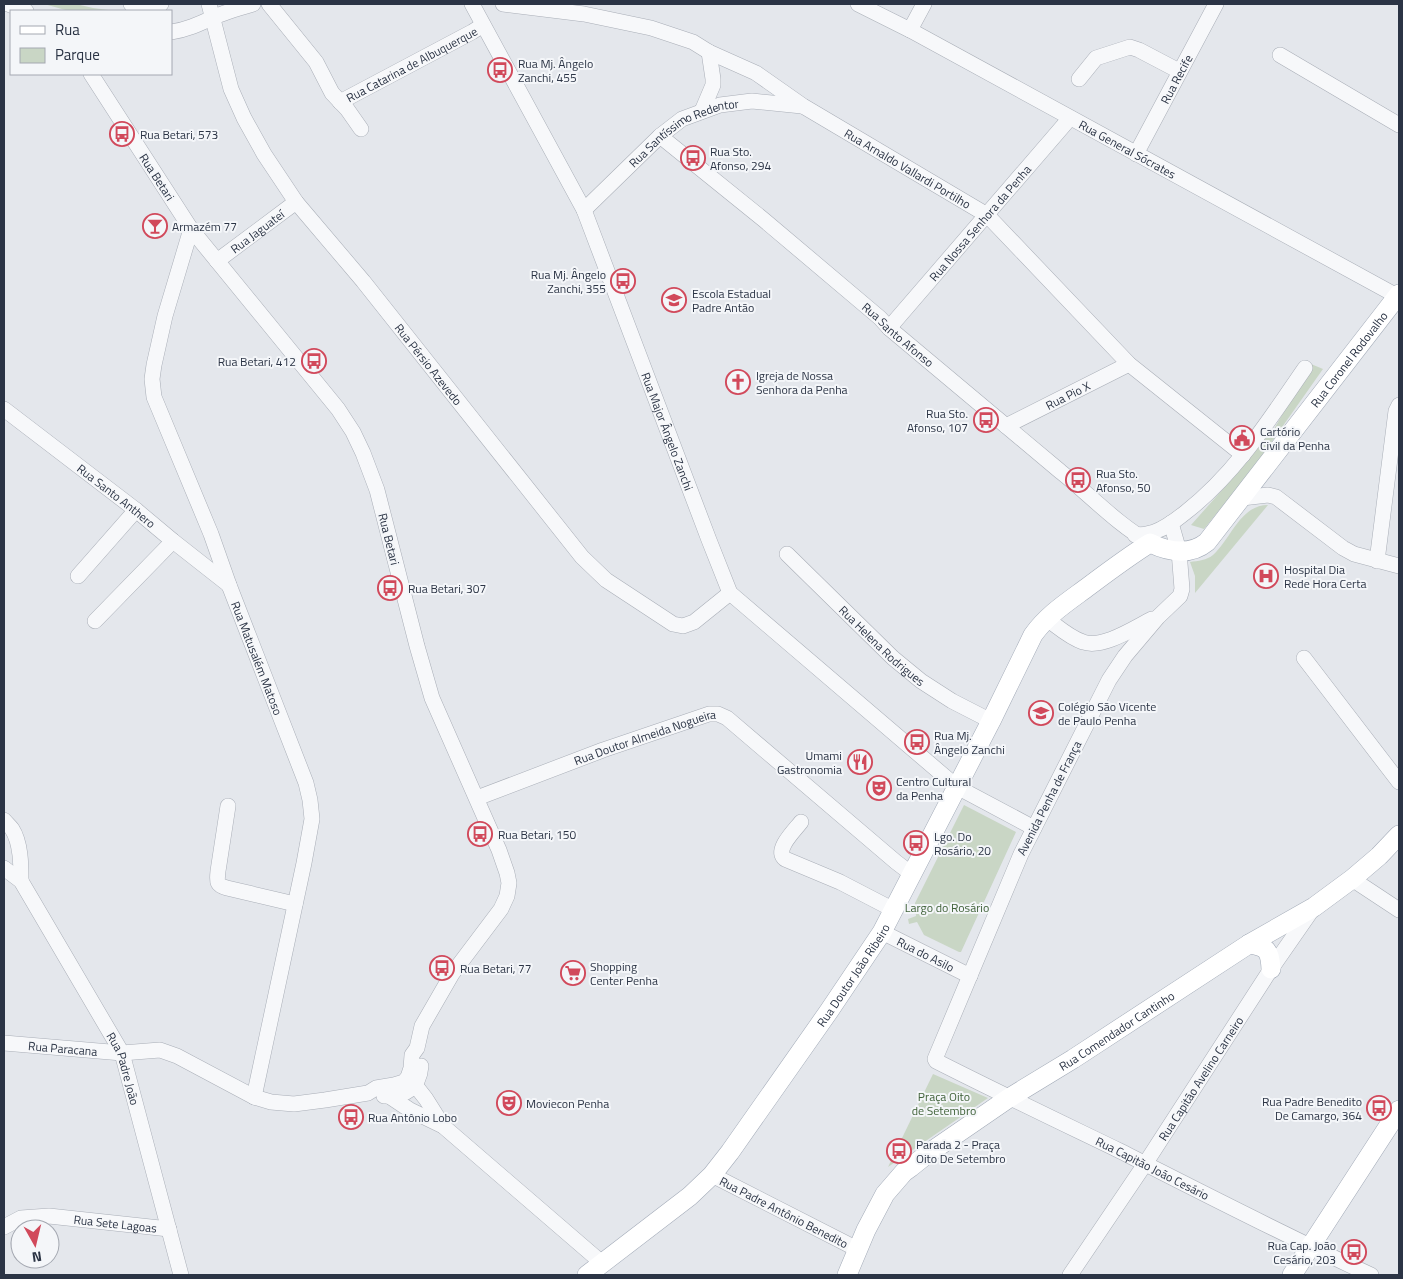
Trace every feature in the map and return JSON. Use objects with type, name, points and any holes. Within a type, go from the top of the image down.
[{"type":"main road","name":"Rua Coronel Rodovalho","points":[[1179,551],[1193,550],[1207,542],[1398,295]]},
{"type":"main road","points":[[1140,544],[1179,551]]},
{"type":"main road","name":"Rua Doutor João Ribeiro","points":[[587,1275],[690,1196],[712,1175],[730,1152],[882,932],[992,721],[1033,634],[1046,619],[1140,544]]},
{"type":"main road","name":"Rua Comendador Cantinho","points":[[857,1249],[885,1194],[904,1172],[926,1155],[1009,1098],[1077,1056],[1248,944],[1314,907],[1352,879],[1379,856],[1399,835]]},
{"type":"main road","points":[[1248,944],[1261,946],[1268,951],[1271,969]]},
{"type":"main road","points":[[1292,1275],[1399,1110]]},
{"type":"main road","points":[[847,1275],[857,1249]]},
{"type":"street","points":[[8,4],[23,10]]},
{"type":"street","points":[[131,4],[160,4]]},
{"type":"street","points":[[172,32],[180,31],[210,11],[253,4]]},
{"type":"street","points":[[269,4],[316,62],[332,93],[361,129]]},
{"type":"street","name":"Rua Major Ângelo Zanchi","points":[[472,4],[584,210],[730,593],[957,787]]},
{"type":"street","name":"Rua Arnaldo Vallardi Portilho","points":[[503,4],[584,14],[651,28],[693,42],[709,52],[756,73],[803,106],[987,215],[1129,364],[1243,455]]},
{"type":"street","name":"Rua General Sócrates","points":[[858,4],[910,30],[1398,295]]},
{"type":"street","points":[[910,30],[924,4]]},
{"type":"street","name":"Rua Recife","points":[[1136,154],[1216,4]]},
{"type":"street","name":"Rua Pérsio Azevedo","points":[[210,11],[234,96],[264,154],[296,202],[363,281],[582,557],[606,580],[673,624],[683,626],[694,622],[730,593]]},
{"type":"street","name":"Rua Catarina de Albuquerque","points":[[340,102],[483,25]]},
{"type":"street","points":[[1079,79],[1096,58],[1130,47],[1179,72]]},
{"type":"street","points":[[702,111],[714,79],[709,52]]},
{"type":"street","points":[[1280,56],[1399,125]]},
{"type":"street","name":"Rua Betari","points":[[92,75],[191,229],[338,410],[353,432],[377,490],[432,698],[477,798],[507,873],[509,884],[507,896],[501,909],[452,974],[422,1026],[417,1048],[412,1055],[408,1077],[404,1082],[394,1086],[376,1088],[368,1093]]},
{"type":"street","name":"Rua Santíssimo Redentor","points":[[584,210],[660,136],[682,119],[720,105],[752,101],[803,106]]},
{"type":"street","name":"Rua Nossa Senhora da Penha","points":[[889,328],[1070,118]]},
{"type":"street","name":"Rua Santo Afonso","points":[[660,136],[764,220],[880,318],[889,328],[1006,426],[1140,544]]},
{"type":"street","name":"Rua Jaguateí","points":[[218,261],[296,202]]},
{"type":"street","name":"Rua Matusalém Matoso","points":[[191,229],[165,316],[154,365],[152,379],[154,397],[210,534],[306,783],[312,819],[254,1097]]},
{"type":"street","name":"Rua Pio X","points":[[1006,426],[1129,364]]},
{"type":"street","points":[[1140,544],[1154,532],[1171,523],[1197,504],[1216,485],[1243,455],[1305,368]]},
{"type":"street","points":[[1377,561],[1396,412],[1399,405]]},
{"type":"street","name":"Rua Santo Anthero","points":[[4,409],[136,510],[173,542],[229,585]]},
{"type":"street","points":[[1242,498],[1268,495],[1276,497],[1343,548],[1354,554],[1399,566]]},
{"type":"street","points":[[78,576],[136,510]]},
{"type":"street","name":"Avenida Penha de França","points":[[936,1061],[935,1056],[1021,854],[1109,680],[1125,656],[1158,617],[1180,596],[1182,590],[1179,551],[1171,523]]},
{"type":"street","points":[[95,621],[173,542]]},
{"type":"street","name":"Rua Helena Rodrigues","points":[[787,554],[893,658],[922,681],[952,700],[992,721]]},
{"type":"street","points":[[1046,619],[1073,638],[1084,643],[1094,644],[1104,643],[1158,617]]},
{"type":"street","points":[[1304,658],[1399,782]]},
{"type":"street","name":"Rua Doutor Almeida Nogueira","points":[[477,798],[603,750],[709,714],[718,714],[727,718],[913,875]]},
{"type":"street","points":[[957,787],[1034,828]]},
{"type":"street","points":[[228,806],[218,871],[218,884],[226,888],[295,904]]},
{"type":"street","name":"Rua Padre João","points":[[4,820],[16,839],[21,881]]},
{"type":"street","points":[[801,822],[783,846],[782,856],[840,882],[894,910]]},
{"type":"street","name":"Rua Padre João","points":[[4,868],[21,881],[122,1053],[181,1275]]},
{"type":"street","points":[[1352,879],[1399,910]]},
{"type":"street","name":"Rua Capitão Avelino Carneiro","points":[[1070,1275],[1145,1164],[1271,969],[1314,907]]},
{"type":"street","name":"Rua do Asilo","points":[[882,932],[970,976]]},
{"type":"street","name":"Rua Paracana","points":[[4,1043],[122,1053]]},
{"type":"street","name":"Rua Betari","points":[[415,1086],[420,1073],[422,1058],[417,1048]]},
{"type":"street","points":[[122,1053],[160,1050],[177,1056],[254,1097],[271,1102],[294,1104],[368,1093],[389,1096],[401,1094],[415,1086],[426,1099],[443,1126]]},
{"type":"street","name":"Rua Capitão João Cesário","points":[[936,1061],[1371,1275]]},
{"type":"street","points":[[389,1096],[410,1110],[443,1126],[602,1263]]},
{"type":"street","name":"Rua Padre Antônio Benedito","points":[[712,1175],[857,1249]]},
{"type":"street","name":"Rua Sete Lagoas","points":[[4,1227],[21,1218],[49,1216],[168,1229]]},
{"type":"green space","points":[[44,4],[76,4],[108,10],[65,10]]},
{"type":"green space","points":[[1311,364],[1323,369],[1254,467],[1204,529],[1191,525],[1274,429]]},
{"type":"green space","points":[[1268,505],[1195,593],[1195,576],[1190,562],[1211,557],[1243,517],[1258,506]]},
{"type":"green space","name":"Largo do Rosário","points":[[964,805],[1016,832],[961,952],[959,952],[924,935],[917,922],[909,924],[908,919],[916,916],[915,903]]},
{"type":"green space","name":"Praça Oito de Setembro","points":[[933,1074],[988,1098],[888,1167]]},
{"type":"place","name":"Rua Mj. Ângelo Zanchi, 455","points":[[500,70]]},
{"type":"place","name":"Rua Betari, 573","points":[[122,134]]},
{"type":"place","name":"Rua Sto. Afonso, 294","points":[[693,158]]},
{"type":"place","name":"Armazém 77","points":[[155,226]]},
{"type":"place","name":"Rua Mj. Ângelo Zanchi, 355","points":[[623,281]]},
{"type":"place","name":"Escola Estadual Padre Antão","points":[[674,300]]},
{"type":"place","name":"Rua Betari, 412","points":[[314,361]]},
{"type":"place","name":"Igreja de Nossa Senhora da Penha","points":[[738,382]]},
{"type":"place","name":"Rua Sto. Afonso, 107","points":[[986,420]]},
{"type":"place","name":"Cartório Civil da Penha","points":[[1242,438]]},
{"type":"place","name":"Rua Sto. Afonso, 50","points":[[1078,480]]},
{"type":"place","name":"Hospital Dia Rede Hora Certa","points":[[1266,576]]},
{"type":"place","name":"Rua Betari, 307","points":[[390,588]]},
{"type":"place","name":"Colégio São Vicente de Paulo Penha","points":[[1041,713]]},
{"type":"place","name":"Rua Mj. Ângelo Zanchi","points":[[917,742]]},
{"type":"place","name":"Umami Gastronomia","points":[[860,762]]},
{"type":"place","name":"Centro Cultural da Penha","points":[[879,788]]},
{"type":"place","name":"Rua Betari, 150","points":[[480,834]]},
{"type":"place","name":"Lgo. Do Rosário, 20","points":[[916,843]]},
{"type":"place","name":"Rua Betari, 77","points":[[442,968]]},
{"type":"place","name":"Shopping Center Penha","points":[[573,973]]},
{"type":"place","name":"Moviecon Penha","points":[[509,1103]]},
{"type":"place","name":"Rua Padre Benedito De Camargo, 364","points":[[1379,1108]]},
{"type":"place","name":"Rua Antônio Lobo","points":[[351,1117]]},
{"type":"place","name":"Parada 2 - Praça Oito De Setembro","points":[[899,1151]]},
{"type":"place","name":"Rua Cap. João Cesário, 203","points":[[1354,1252]]}]
